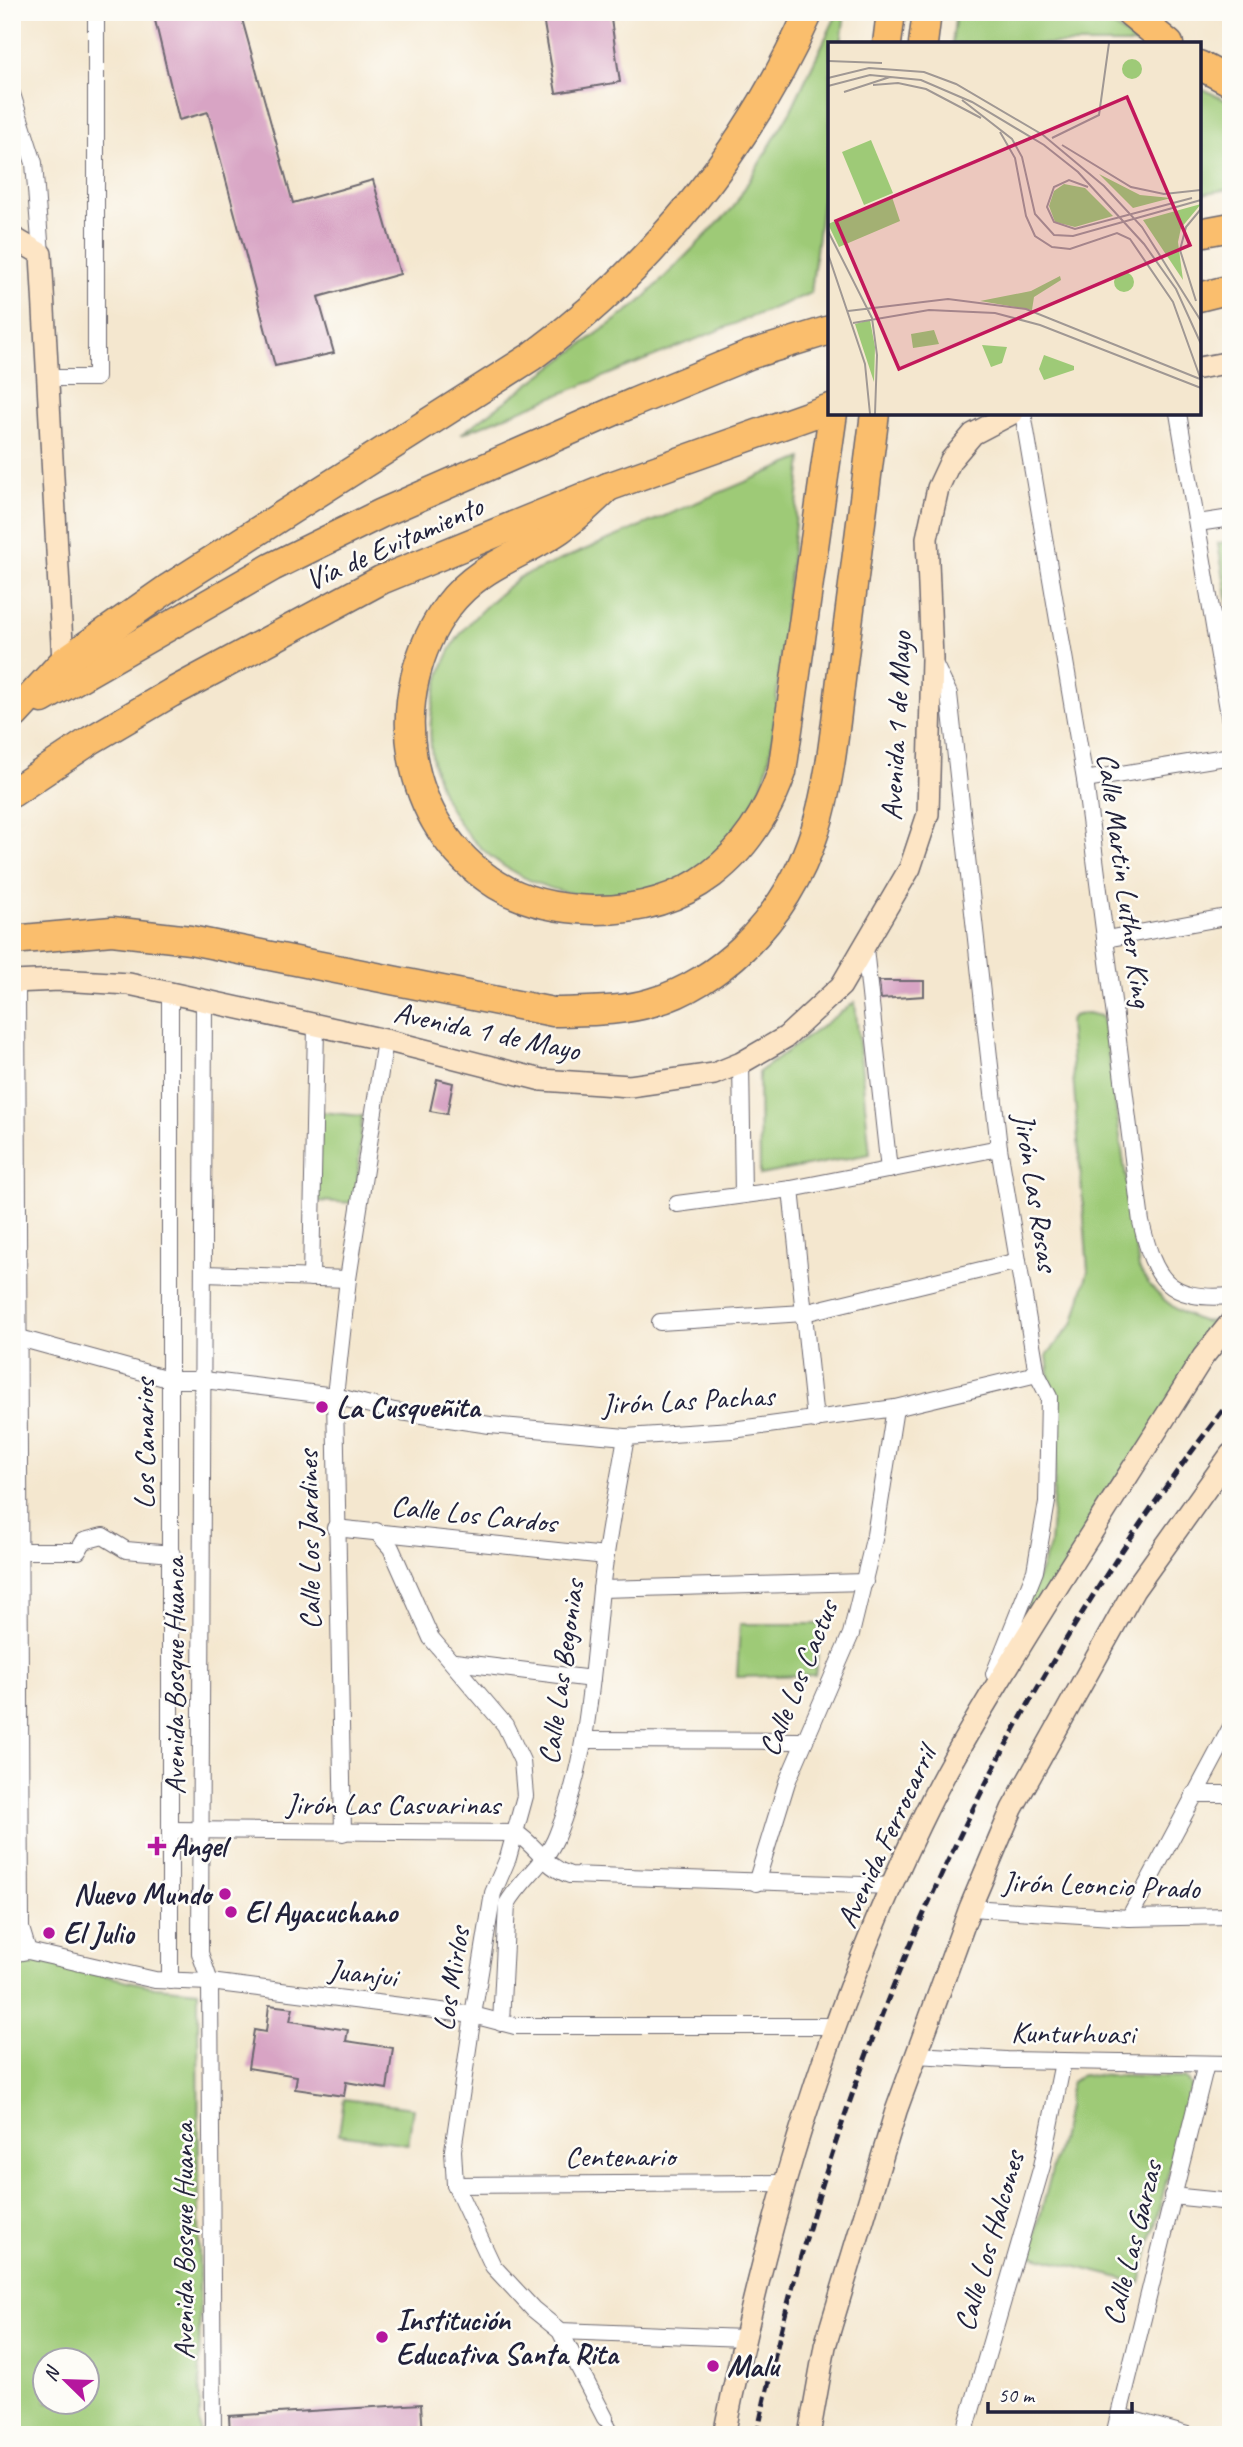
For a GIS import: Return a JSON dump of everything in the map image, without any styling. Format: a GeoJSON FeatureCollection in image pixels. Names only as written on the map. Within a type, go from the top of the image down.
{"type":"FeatureCollection","features":[{"type":"Feature","properties":{"kind":"highway"},"geometry":{"type":"LineString","coordinates":[[14,716],[63,662],[192,573],[531,357],[580,321],[654,247],[719,167],[766,96],[809,12]]}},
{"type":"Feature","properties":{"kind":"highway"},"geometry":{"type":"LineString","coordinates":[[887,42],[891,12]]}},
{"type":"Feature","properties":{"kind":"highway"},"geometry":{"type":"LineString","coordinates":[[923,42],[927,12]]}},
{"type":"Feature","properties":{"kind":"highway"},"geometry":{"type":"LineString","coordinates":[[1130,12],[1167,42]]}},
{"type":"Feature","properties":{"kind":"highway"},"geometry":{"type":"LineString","coordinates":[[1201,66],[1231,82]]}},
{"type":"Feature","properties":{"kind":"highway"},"geometry":{"type":"LineString","coordinates":[[1201,233],[1231,226]]}},
{"type":"Feature","properties":{"kind":"highway"},"geometry":{"type":"LineString","coordinates":[[1201,296],[1231,289]]}},
{"type":"Feature","properties":{"kind":"highway","name":"Vía de Evitamiento"},"geometry":{"type":"LineString","coordinates":[[14,716],[260,573],[382,513],[750,355],[828,331]]}},
{"type":"Feature","properties":{"kind":"highway","name":"Vía de Evitamiento"},"geometry":{"type":"LineString","coordinates":[[12,793],[114,726],[288,628],[381,580],[608,487],[828,409]]}},
{"type":"Feature","properties":{"kind":"highway"},"geometry":{"type":"LineString","coordinates":[[608,487],[560,529],[509,555],[469,583],[448,607],[430,635],[418,664],[410,696],[408,730],[411,758],[421,790],[453,845],[498,885],[536,903],[570,909],[626,910],[670,899],[697,885],[730,860],[755,831],[770,804],[782,772],[832,415]]}},
{"type":"Feature","properties":{"kind":"highway"},"geometry":{"type":"LineString","coordinates":[[12,940],[112,931],[190,940],[553,1012],[612,1010],[654,1002],[690,987],[728,962],[758,934],[791,891],[812,845],[825,795],[875,415]]}},
{"type":"Feature","properties":{"kind":"main road"},"geometry":{"type":"LineString","coordinates":[[12,237],[41,254],[63,662]]}},
{"type":"Feature","properties":{"kind":"main road"},"geometry":{"type":"LineString","coordinates":[[1201,368],[1231,362]]}},
{"type":"Feature","properties":{"kind":"main road","name":"Avenida 1 de Mayo"},"geometry":{"type":"LineString","coordinates":[[15,981],[98,981],[170,992],[385,1040],[542,1080],[630,1086],[714,1074],[741,1063],[786,1037],[809,1019],[841,986],[910,867],[928,814],[932,659],[927,538],[938,488],[951,460],[973,434],[1009,415]]}},
{"type":"Feature","properties":{"kind":"main road","name":"Avenida Ferrocarril"},"geometry":{"type":"LineString","coordinates":[[724,2435],[744,2338],[784,2183],[835,2026],[891,1886],[935,1794],[974,1723],[1203,1357],[1231,1322]]}},
{"type":"Feature","properties":{"kind":"main road"},"geometry":{"type":"LineString","coordinates":[[809,2435],[825,2346],[915,2055],[970,1908],[1012,1809],[1135,1590],[1231,1454]]}},
{"type":"Feature","properties":{"kind":"street"},"geometry":{"type":"LineString","coordinates":[[48,378],[96,377],[96,12]]}},
{"type":"Feature","properties":{"kind":"street"},"geometry":{"type":"LineString","coordinates":[[12,94],[34,163],[41,254]]}},
{"type":"Feature","properties":{"kind":"street","name":"Calle Martin Luther King"},"geometry":{"type":"LineString","coordinates":[[1023,415],[1085,780],[1141,1222],[1150,1260],[1172,1289],[1205,1298],[1231,1296]]}},
{"type":"Feature","properties":{"kind":"street"},"geometry":{"type":"LineString","coordinates":[[1178,415],[1231,727]]}},
{"type":"Feature","properties":{"kind":"street"},"geometry":{"type":"LineString","coordinates":[[1198,523],[1231,518]]}},
{"type":"Feature","properties":{"kind":"street","name":"Jirón Las Rosas"},"geometry":{"type":"LineString","coordinates":[[932,659],[949,694],[999,1148],[1037,1374],[1049,1397],[1047,1502],[1035,1571],[974,1723]]}},
{"type":"Feature","properties":{"kind":"street"},"geometry":{"type":"LineString","coordinates":[[1085,780],[1231,756]]}},
{"type":"Feature","properties":{"kind":"street"},"geometry":{"type":"LineString","coordinates":[[1106,939],[1231,916]]}},
{"type":"Feature","properties":{"kind":"street"},"geometry":{"type":"LineString","coordinates":[[865,948],[888,1170]]}},
{"type":"Feature","properties":{"kind":"street"},"geometry":{"type":"LineString","coordinates":[[15,981],[20,1953]]}},
{"type":"Feature","properties":{"kind":"street","name":"Los Canarios"},"geometry":{"type":"LineString","coordinates":[[170,992],[170,1981]]}},
{"type":"Feature","properties":{"kind":"street","name":"Avenida Bosque Huanca"},"geometry":{"type":"LineString","coordinates":[[204,999],[200,1953],[210,1982],[213,2435]]}},
{"type":"Feature","properties":{"kind":"street"},"geometry":{"type":"LineString","coordinates":[[311,1278],[316,1026]]}},
{"type":"Feature","properties":{"kind":"street","name":"Calle Los Jardines"},"geometry":{"type":"LineString","coordinates":[[343,1833],[335,1528],[335,1396],[348,1279],[385,1040]]}},
{"type":"Feature","properties":{"kind":"street"},"geometry":{"type":"LineString","coordinates":[[741,1063],[743,1195]]}},
{"type":"Feature","properties":{"kind":"street"},"geometry":{"type":"LineString","coordinates":[[677,1204],[791,1189],[999,1148]]}},
{"type":"Feature","properties":{"kind":"street"},"geometry":{"type":"LineString","coordinates":[[791,1189],[815,1420]]}},
{"type":"Feature","properties":{"kind":"street"},"geometry":{"type":"LineString","coordinates":[[660,1322],[804,1313],[1018,1261]]}},
{"type":"Feature","properties":{"kind":"street"},"geometry":{"type":"LineString","coordinates":[[204,1274],[348,1279]]}},
{"type":"Feature","properties":{"kind":"street","name":"Jirón Las Pachas"},"geometry":{"type":"LineString","coordinates":[[15,1336],[172,1380],[204,1380],[335,1396],[394,1410],[463,1421],[626,1437],[732,1430],[895,1408],[1037,1374]]}},
{"type":"Feature","properties":{"kind":"street","name":"Calle Los Cactus"},"geometry":{"type":"LineString","coordinates":[[756,1883],[802,1741],[851,1634],[865,1582],[895,1408]]}},
{"type":"Feature","properties":{"kind":"street","name":"Calle Las Begonias"},"geometry":{"type":"LineString","coordinates":[[500,2023],[508,1904],[516,1889],[543,1859],[557,1837],[585,1740],[601,1589],[626,1437]]}},
{"type":"Feature","properties":{"kind":"street","name":"Calle Los Cardos"},"geometry":{"type":"LineString","coordinates":[[335,1528],[606,1556]]}},
{"type":"Feature","properties":{"kind":"street","name":"Los Mirlos"},"geometry":{"type":"LineString","coordinates":[[376,1531],[390,1548],[431,1638],[455,1662],[505,1725],[522,1761],[525,1797],[516,1833],[494,1894],[472,2015],[453,2150],[455,2185],[493,2266],[533,2309],[560,2331],[614,2435]]}},
{"type":"Feature","properties":{"kind":"street"},"geometry":{"type":"LineString","coordinates":[[19,1551],[78,1551],[84,1541],[103,1536],[126,1550],[172,1554]]}},
{"type":"Feature","properties":{"kind":"street"},"geometry":{"type":"LineString","coordinates":[[601,1589],[865,1582]]}},
{"type":"Feature","properties":{"kind":"street"},"geometry":{"type":"LineString","coordinates":[[172,1590],[202,1591]]}},
{"type":"Feature","properties":{"kind":"street"},"geometry":{"type":"LineString","coordinates":[[455,1662],[592,1679]]}},
{"type":"Feature","properties":{"kind":"street"},"geometry":{"type":"LineString","coordinates":[[1129,1918],[1231,1727]]}},
{"type":"Feature","properties":{"kind":"street"},"geometry":{"type":"LineString","coordinates":[[585,1740],[802,1741]]}},
{"type":"Feature","properties":{"kind":"street"},"geometry":{"type":"LineString","coordinates":[[1194,1794],[1231,1794]]}},
{"type":"Feature","properties":{"kind":"street","name":"Jirón Las Casuarinas"},"geometry":{"type":"LineString","coordinates":[[171,1830],[516,1833],[530,1842],[555,1870],[570,1875],[891,1886]]}},
{"type":"Feature","properties":{"kind":"street","name":"Jirón Leoncio Prado"},"geometry":{"type":"LineString","coordinates":[[970,1908],[1129,1918],[1231,1916]]}},
{"type":"Feature","properties":{"kind":"street","name":"Juanjui"},"geometry":{"type":"LineString","coordinates":[[20,1953],[129,1976],[210,1982],[472,2015],[515,2026],[835,2026]]}},
{"type":"Feature","properties":{"kind":"street","name":"Kunturhuasi"},"geometry":{"type":"LineString","coordinates":[[915,2055],[1063,2062],[1231,2064]]}},
{"type":"Feature","properties":{"kind":"street","name":"Calle Los Halcones"},"geometry":{"type":"LineString","coordinates":[[964,2435],[1042,2166],[1063,2062]]}},
{"type":"Feature","properties":{"kind":"street","name":"Calle Las Garzas"},"geometry":{"type":"LineString","coordinates":[[1114,2435],[1206,2064]]}},
{"type":"Feature","properties":{"kind":"street","name":"Centenario"},"geometry":{"type":"LineString","coordinates":[[455,2185],[784,2183]]}},
{"type":"Feature","properties":{"kind":"street"},"geometry":{"type":"LineString","coordinates":[[1172,2196],[1231,2202]]}},
{"type":"Feature","properties":{"kind":"street"},"geometry":{"type":"LineString","coordinates":[[560,2331],[744,2338]]}},
{"type":"Feature","properties":{"kind":"street"},"geometry":{"type":"LineString","coordinates":[[1119,2416],[1187,2435]]}},
{"type":"Feature","properties":{"kind":"green space"},"geometry":{"type":"Polygon","coordinates":[[[838,12],[845,12],[841,42],[828,42],[828,153],[811,293],[461,434],[640,302],[733,208],[791,110],[838,12]]]}},
{"type":"Feature","properties":{"kind":"green space"},"geometry":{"type":"Polygon","coordinates":[[[956,12],[1096,12],[1134,42],[952,42],[956,12]]]}},
{"type":"Feature","properties":{"kind":"green space"},"geometry":{"type":"Polygon","coordinates":[[[1201,88],[1231,103],[1231,189],[1201,194],[1201,88]]]}},
{"type":"Feature","properties":{"kind":"green space"},"geometry":{"type":"Polygon","coordinates":[[[802,458],[771,750],[758,794],[732,835],[709,861],[683,881],[665,890],[632,894],[590,896],[549,888],[513,872],[481,848],[456,818],[438,782],[431,742],[434,699],[440,675],[459,636],[488,605],[520,577],[802,458]]]}},
{"type":"Feature","properties":{"kind":"green space"},"geometry":{"type":"Polygon","coordinates":[[[1231,541],[1231,620],[1218,543],[1231,541]]]}},
{"type":"Feature","properties":{"kind":"green space"},"geometry":{"type":"Polygon","coordinates":[[[855,1002],[870,1154],[760,1175],[759,1072],[855,1002]]]}},
{"type":"Feature","properties":{"kind":"green space"},"geometry":{"type":"Polygon","coordinates":[[[1087,1013],[1101,1016],[1104,1025],[1139,1269],[1158,1294],[1174,1308],[1205,1322],[1225,1320],[1004,1664],[1050,1546],[1057,1444],[1047,1355],[1074,1322],[1088,1271],[1069,1022],[1073,1016],[1087,1013]]]}},
{"type":"Feature","properties":{"kind":"green space"},"geometry":{"type":"Polygon","coordinates":[[[321,1112],[362,1116],[356,1203],[316,1201],[321,1112]]]}},
{"type":"Feature","properties":{"kind":"green space"},"geometry":{"type":"Polygon","coordinates":[[[740,1624],[822,1624],[815,1675],[737,1677],[740,1624]]]}},
{"type":"Feature","properties":{"kind":"green space"},"geometry":{"type":"Polygon","coordinates":[[[27,1958],[155,1987],[198,1991],[200,2435],[12,2435],[12,1962],[27,1958]]]}},
{"type":"Feature","properties":{"kind":"green space"},"geometry":{"type":"Polygon","coordinates":[[[1082,2075],[1185,2078],[1191,2086],[1140,2283],[1030,2255],[1063,2128],[1070,2088],[1072,2082],[1082,2075]]]}},
{"type":"Feature","properties":{"kind":"green space"},"geometry":{"type":"Polygon","coordinates":[[[344,2099],[413,2108],[408,2144],[339,2134],[344,2099]]]}},
{"type":"Feature","properties":{"kind":"building"},"geometry":{"type":"Polygon","coordinates":[[[153,12],[240,12],[293,203],[373,180],[400,274],[318,297],[334,353],[275,366],[208,112],[179,120],[153,12]]]}},
{"type":"Feature","properties":{"kind":"building"},"geometry":{"type":"Polygon","coordinates":[[[542,12],[610,12],[620,82],[556,93],[542,12]]]}},
{"type":"Feature","properties":{"kind":"building"},"geometry":{"type":"Polygon","coordinates":[[[879,981],[924,981],[924,996],[881,999],[879,981]]]}},
{"type":"Feature","properties":{"kind":"building"},"geometry":{"type":"Polygon","coordinates":[[[437,1079],[453,1083],[447,1114],[430,1111],[437,1079]]]}},
{"type":"Feature","properties":{"kind":"building"},"geometry":{"type":"Polygon","coordinates":[[[269,2005],[293,2008],[290,2021],[348,2030],[346,2041],[393,2048],[387,2089],[346,2082],[344,2096],[295,2089],[297,2076],[248,2068],[254,2030],[266,2032],[269,2005]]]}},
{"type":"Feature","properties":{"kind":"building"},"geometry":{"type":"Polygon","coordinates":[[[421,2404],[423,2435],[230,2435],[229,2416],[421,2404]]]}},
{"type":"Feature","properties":{"kind":"railway"},"geometry":{"type":"LineString","coordinates":[[757,2435],[790,2295],[831,2157],[879,2022],[934,1890],[997,1761],[1068,1637],[1146,1516],[1231,1400]]}},
{"type":"Feature","properties":{"kind":"place","name":"La Cusqueñita"},"geometry":{"type":"Point","coordinates":[322,1407]}},
{"type":"Feature","properties":{"kind":"place","name":"Angel"},"geometry":{"type":"Point","coordinates":[157,1846]}},
{"type":"Feature","properties":{"kind":"place","name":"Nuevo Mundo"},"geometry":{"type":"Point","coordinates":[225,1894]}},
{"type":"Feature","properties":{"kind":"place","name":"El Ayacuchano"},"geometry":{"type":"Point","coordinates":[231,1912]}},
{"type":"Feature","properties":{"kind":"place","name":"El Julio"},"geometry":{"type":"Point","coordinates":[49,1933]}},
{"type":"Feature","properties":{"kind":"place","name":"Institución Educativa Santa Rita"},"geometry":{"type":"Point","coordinates":[382,2337]}},
{"type":"Feature","properties":{"kind":"place","name":"Malu"},"geometry":{"type":"Point","coordinates":[713,2366]}}]}
